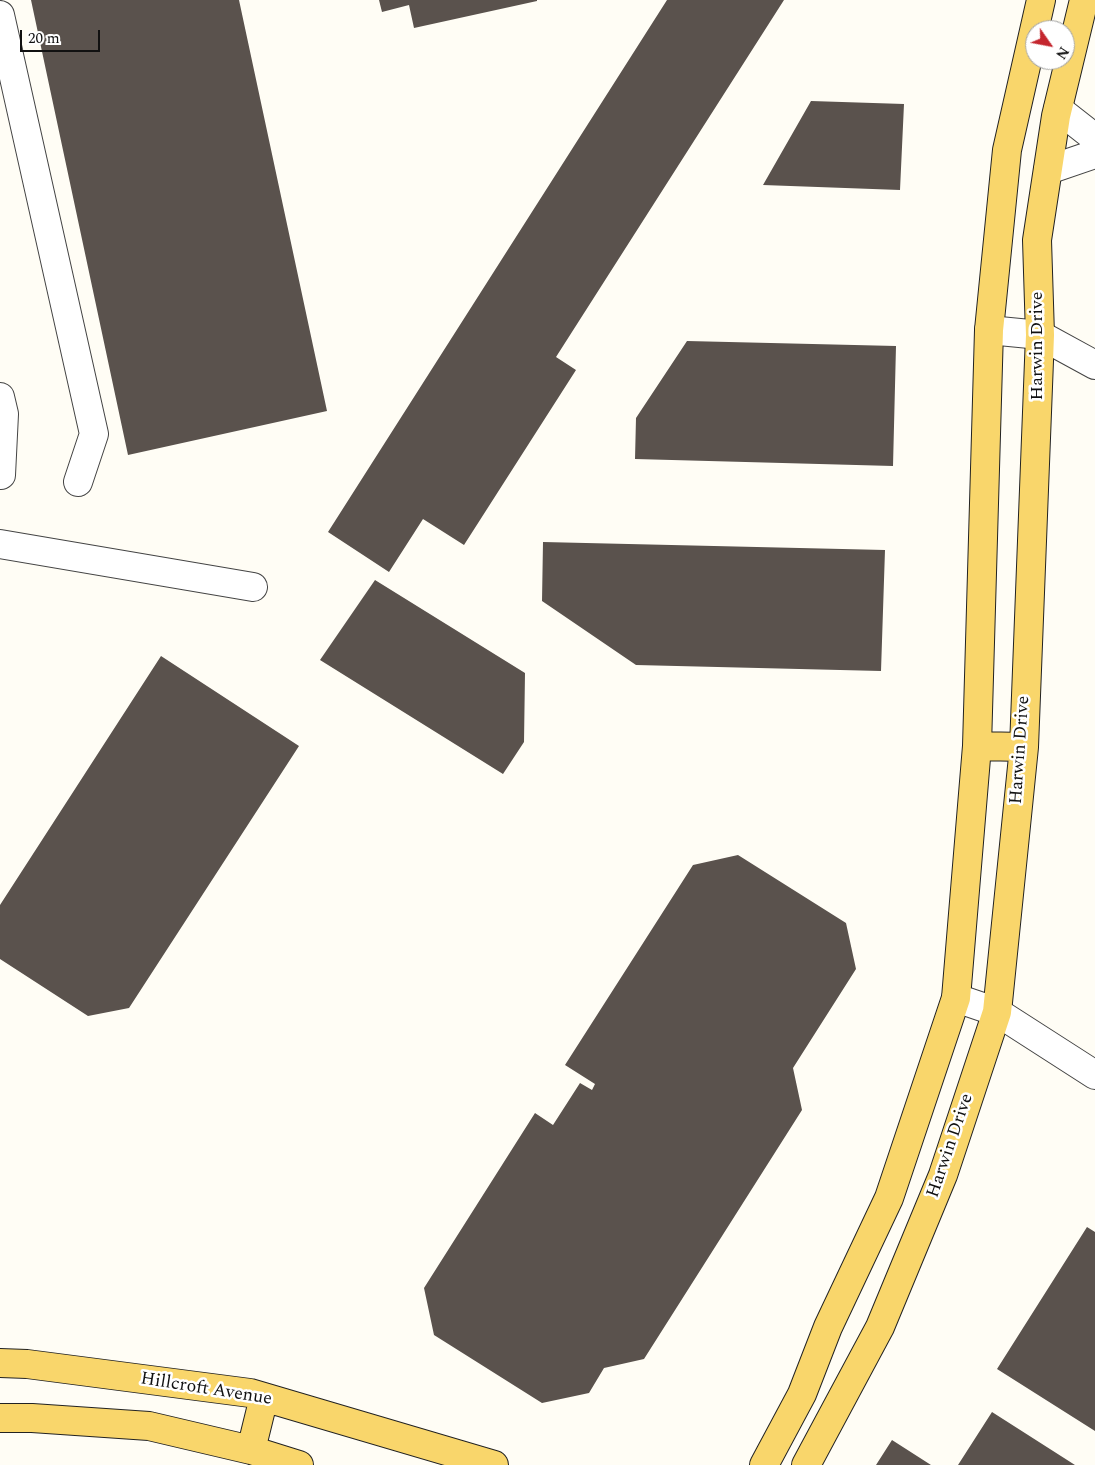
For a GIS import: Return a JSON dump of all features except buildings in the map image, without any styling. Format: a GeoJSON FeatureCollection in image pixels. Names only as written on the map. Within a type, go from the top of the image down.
{"type":"FeatureCollection","features":[{"type":"Feature","properties":{"kind":"main road"},"geometry":{"type":"LineString","coordinates":[[764,1465],[802,1394],[828,1327],[889,1198],[956,998],[976,746],[989,330],[1007,150],[1041,0]]}},
{"type":"Feature","properties":{"kind":"main road","name":"Harwin Drive"},"geometry":{"type":"LineString","coordinates":[[806,1465],[880,1327],[936,1194],[997,1012],[1024,747],[1040,335],[1037,240],[1058,109],[1084,0]]}},
{"type":"Feature","properties":{"kind":"main road"},"geometry":{"type":"LineString","coordinates":[[976,746],[1024,747]]}},
{"type":"Feature","properties":{"kind":"main road","name":"Hillcroft Avenue"},"geometry":{"type":"LineString","coordinates":[[0,1363],[36,1365],[250,1393],[494,1465]]}},
{"type":"Feature","properties":{"kind":"main road"},"geometry":{"type":"LineString","coordinates":[[251,1450],[264,1397]]}},
{"type":"Feature","properties":{"kind":"main road"},"geometry":{"type":"LineString","coordinates":[[0,1418],[32,1418],[150,1426],[251,1450],[299,1465]]}},
{"type":"Feature","properties":{"kind":"street"},"geometry":{"type":"LineString","coordinates":[[0,15],[94,434],[78,482]]}},
{"type":"Feature","properties":{"kind":"street"},"geometry":{"type":"LineString","coordinates":[[1058,109],[1095,138]]}},
{"type":"Feature","properties":{"kind":"street"},"geometry":{"type":"LineString","coordinates":[[1048,170],[1095,154]]}},
{"type":"Feature","properties":{"kind":"street"},"geometry":{"type":"LineString","coordinates":[[989,330],[1040,335],[1095,365]]}},
{"type":"Feature","properties":{"kind":"street"},"geometry":{"type":"LineString","coordinates":[[0,397],[4,414],[1,475]]}},
{"type":"Feature","properties":{"kind":"street"},"geometry":{"type":"LineString","coordinates":[[0,544],[253,587]]}},
{"type":"Feature","properties":{"kind":"street"},"geometry":{"type":"LineString","coordinates":[[956,998],[997,1012],[1095,1075]]}}]}
